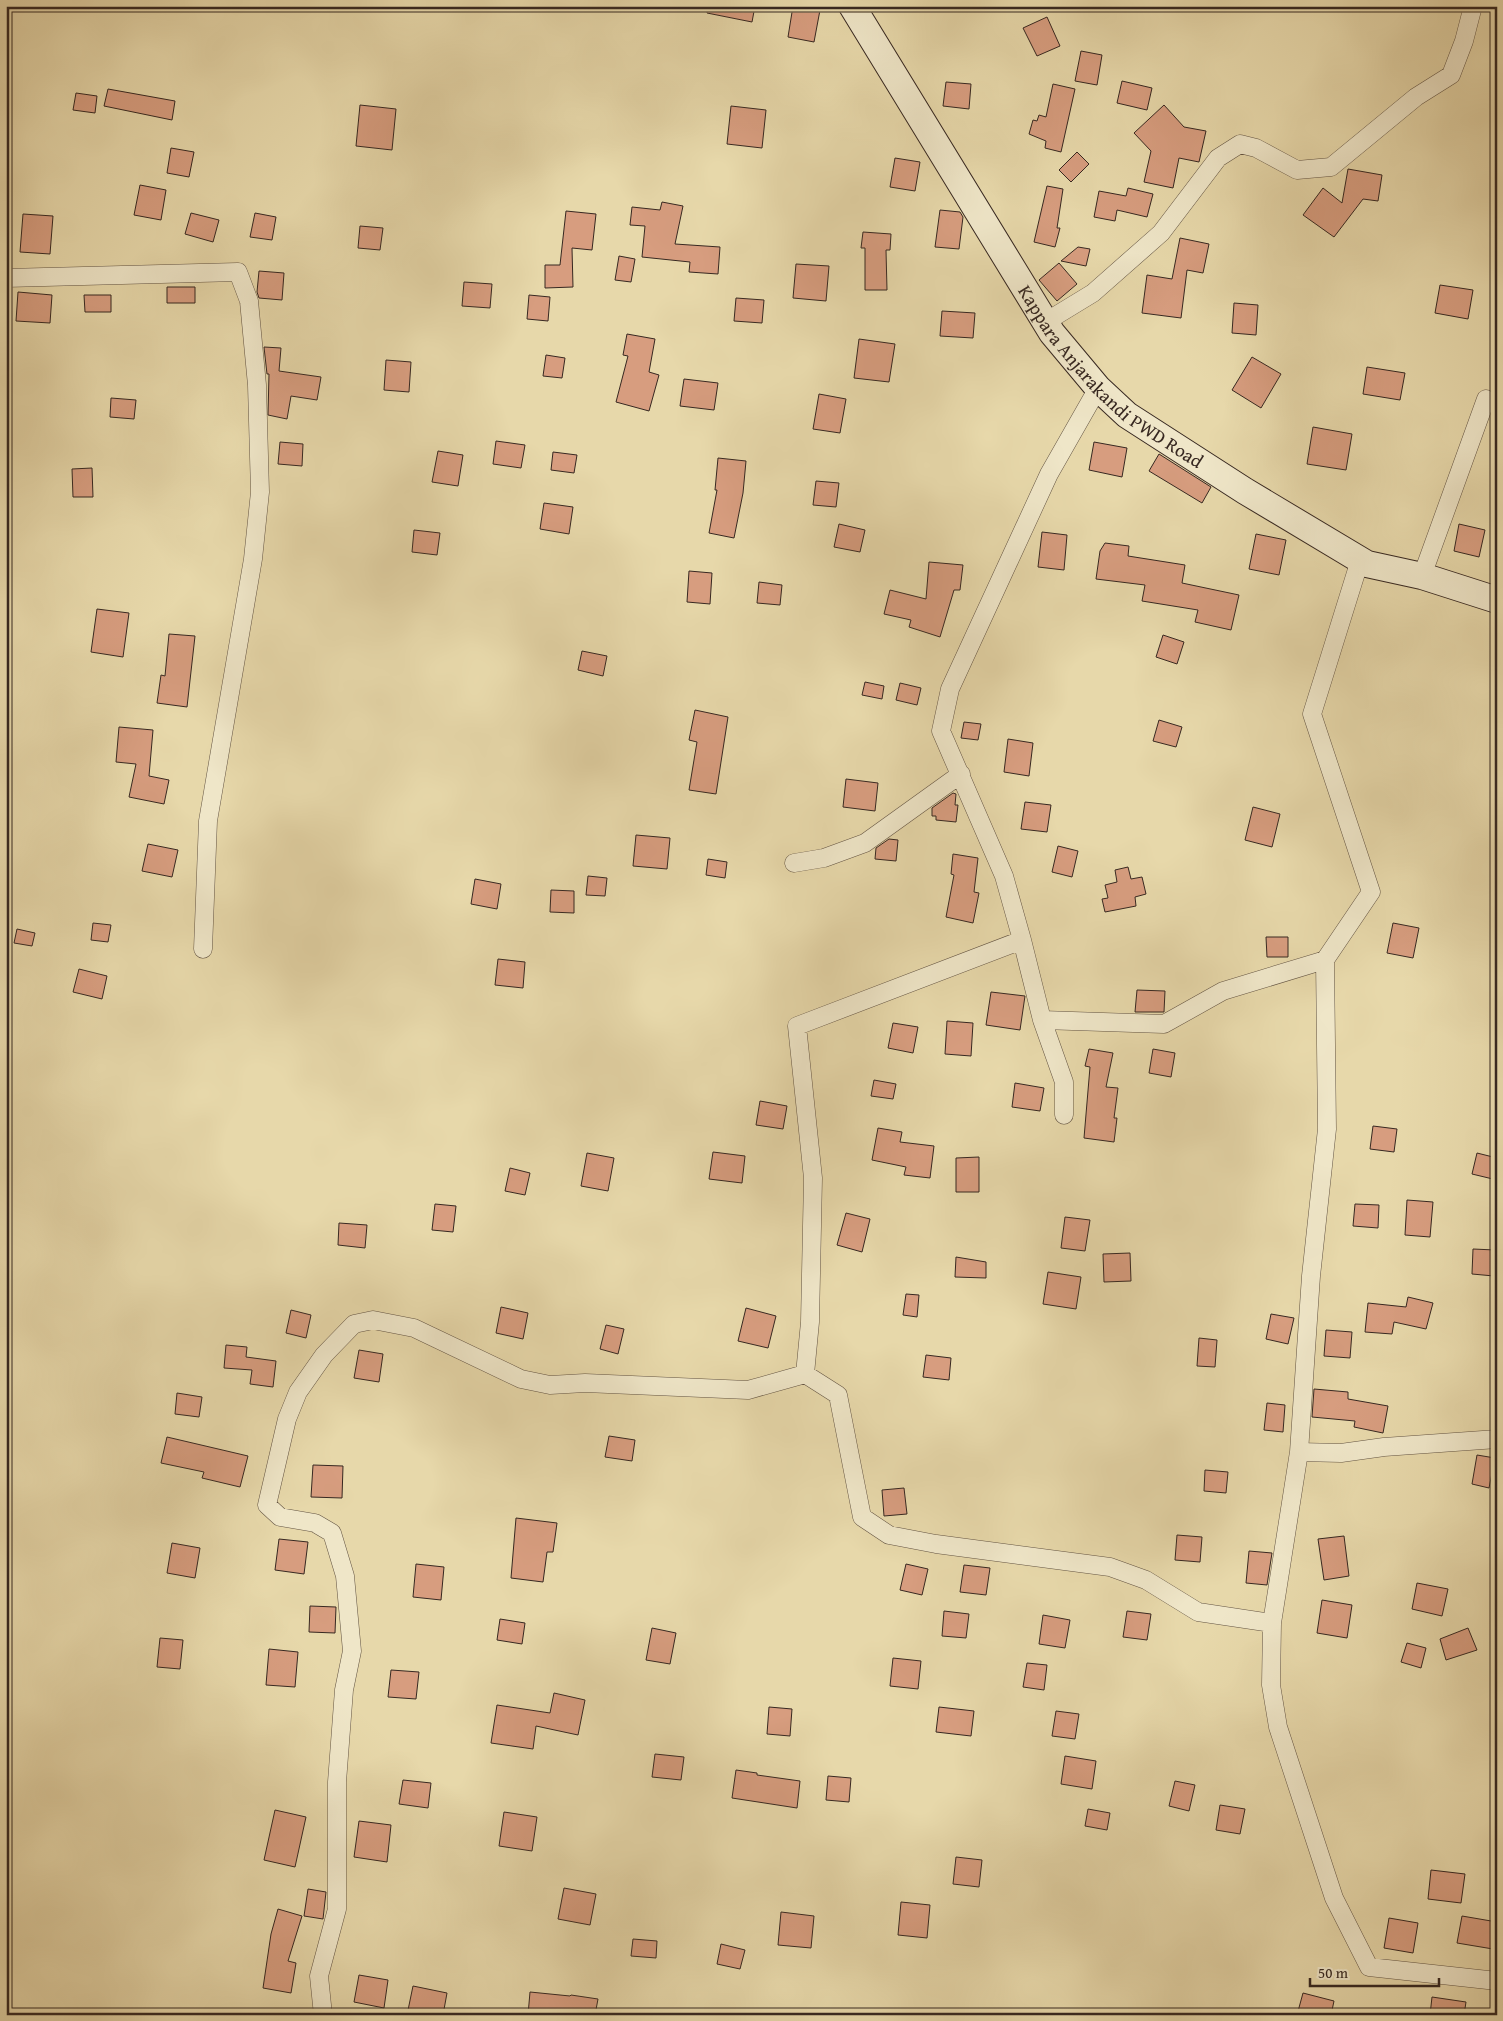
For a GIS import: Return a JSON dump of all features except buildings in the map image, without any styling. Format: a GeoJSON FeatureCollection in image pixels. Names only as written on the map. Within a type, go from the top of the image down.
{"type":"FeatureCollection","features":[{"type":"Feature","properties":{"kind":"main road","name":"Kappara Anjarakandi PWD Road"},"geometry":{"type":"LineString","coordinates":[[852,6],[1047,324],[1098,388],[1127,415],[1245,491],[1367,564],[1422,576],[1497,600]]}},
{"type":"Feature","properties":{"kind":"street"},"geometry":{"type":"LineString","coordinates":[[1047,324],[1052,318],[1093,293],[1161,233],[1218,158],[1240,144],[1256,148],[1297,170],[1331,167],[1416,97],[1451,75],[1464,41],[1473,6]]}},
{"type":"Feature","properties":{"kind":"street"},"geometry":{"type":"LineString","coordinates":[[6,278],[238,272],[249,301],[258,385],[260,492],[253,559],[208,821],[203,949]]}},
{"type":"Feature","properties":{"kind":"street"},"geometry":{"type":"LineString","coordinates":[[1064,1115],[1064,1082],[1042,1020],[1004,876],[941,731],[950,689],[1049,474],[1098,388]]}},
{"type":"Feature","properties":{"kind":"street"},"geometry":{"type":"LineString","coordinates":[[1422,576],[1486,399]]}},
{"type":"Feature","properties":{"kind":"street"},"geometry":{"type":"LineString","coordinates":[[1360,560],[1312,714],[1370,892],[1325,960],[1327,1129],[1311,1276],[1299,1452],[1272,1623],[1271,1685],[1278,1727],[1334,1898],[1369,1967],[1497,1981]]}},
{"type":"Feature","properties":{"kind":"street"},"geometry":{"type":"LineString","coordinates":[[794,862],[824,858],[865,843],[961,774]]}},
{"type":"Feature","properties":{"kind":"street"},"geometry":{"type":"LineString","coordinates":[[805,1374],[810,1322],[813,1178],[797,1026],[1022,940]]}},
{"type":"Feature","properties":{"kind":"street"},"geometry":{"type":"LineString","coordinates":[[1042,1020],[1164,1024],[1224,991],[1325,960]]}},
{"type":"Feature","properties":{"kind":"street"},"geometry":{"type":"LineString","coordinates":[[323,2015],[319,1976],[337,1909],[337,1782],[344,1690],[352,1651],[345,1576],[332,1533],[315,1523],[280,1516],[267,1505],[287,1419],[298,1392],[324,1355],[354,1324],[373,1320],[414,1328],[521,1380],[550,1385],[584,1383],[748,1390],[805,1374],[838,1395],[862,1517],[889,1535],[936,1544],[1110,1567],[1146,1580],[1198,1612],[1272,1623]]}},
{"type":"Feature","properties":{"kind":"street"},"geometry":{"type":"LineString","coordinates":[[1299,1452],[1341,1452],[1384,1446],[1497,1438]]}}]}
